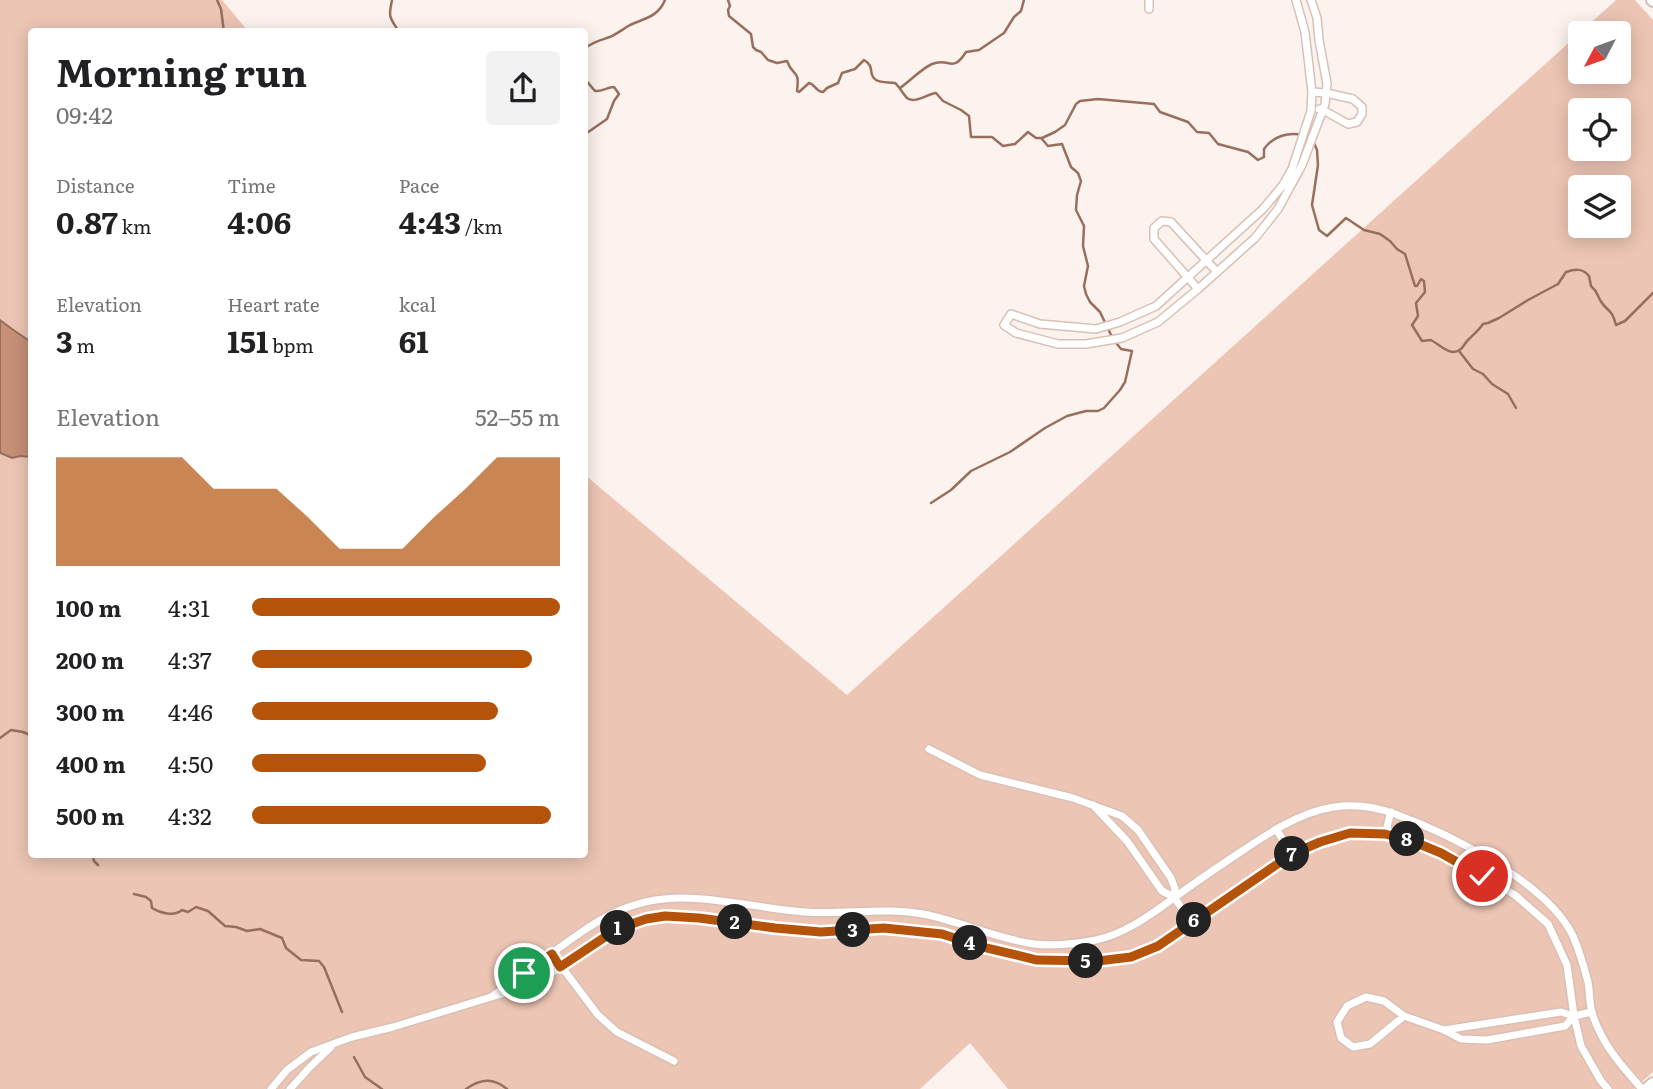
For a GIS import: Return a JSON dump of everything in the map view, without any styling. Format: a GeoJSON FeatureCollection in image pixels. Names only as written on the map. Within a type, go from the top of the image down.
{"type":"FeatureCollection","features":[{"type":"Feature","properties":{"kind":"main road"},"geometry":{"type":"LineString","coordinates":[[1644,1089],[1653,1083]]}},
{"type":"Feature","properties":{"kind":"street"},"geometry":{"type":"LineString","coordinates":[[1311,0],[1317,18],[1326,93],[1315,130],[1278,209],[1260,232],[1158,322],[1122,338],[1086,344],[1058,344],[1016,333],[1004,325],[1011,314],[1040,324],[1096,328],[1120,322],[1156,306],[1263,209],[1295,170],[1311,108],[1305,32],[1297,2],[1311,0]]}},
{"type":"Feature","properties":{"kind":"street"},"geometry":{"type":"LineString","coordinates":[[1311,92],[1353,99],[1362,107],[1362,114],[1357,122],[1348,124],[1323,110],[1311,108]]}},
{"type":"Feature","properties":{"kind":"street"},"geometry":{"type":"LineString","coordinates":[[1198,289],[1154,239],[1154,228],[1162,221],[1171,222],[1217,272]]}},
{"type":"Feature","properties":{"kind":"street"},"geometry":{"type":"LineString","coordinates":[[1140,313],[1149,326]]}},
{"type":"Feature","properties":{"kind":"street"},"geometry":{"type":"LineString","coordinates":[[1058,344],[1059,326]]}},
{"type":"Feature","properties":{"kind":"street"},"geometry":{"type":"LineString","coordinates":[[929,749],[980,775],[1093,805],[1122,816],[1133,825],[1174,883],[1174,897]]}},
{"type":"Feature","properties":{"kind":"street"},"geometry":{"type":"LineString","coordinates":[[1093,805],[1127,841],[1162,891],[1174,897],[1191,922]]}},
{"type":"Feature","properties":{"kind":"street"},"geometry":{"type":"LineString","coordinates":[[491,997],[607,915],[653,900],[687,898],[806,912],[886,910],[925,914],[1037,944],[1097,940],[1146,918],[1276,829],[1332,807],[1363,806],[1391,812],[1426,826],[1477,852],[1527,884],[1552,906],[1572,934],[1588,982],[1592,1012],[1610,1052],[1644,1089]]}},
{"type":"Feature","properties":{"kind":"street"},"geometry":{"type":"LineString","coordinates":[[1385,834],[1391,812]]}},
{"type":"Feature","properties":{"kind":"street"},"geometry":{"type":"LineString","coordinates":[[1276,829],[1292,854]]}},
{"type":"Feature","properties":{"kind":"street"},"geometry":{"type":"LineString","coordinates":[[271,1089],[287,1070],[303,1057],[321,1048],[527,988],[617,929],[634,922],[683,916],[821,932],[884,928],[942,934],[1037,960],[1098,961],[1140,954],[1158,946],[1292,854],[1350,833],[1385,834],[1441,853],[1514,895],[1548,924],[1567,965],[1581,1046],[1608,1089]]}},
{"type":"Feature","properties":{"kind":"street"},"geometry":{"type":"LineString","coordinates":[[1482,876],[1492,861]]}},
{"type":"Feature","properties":{"kind":"street"},"geometry":{"type":"LineString","coordinates":[[653,900],[657,918]]}},
{"type":"Feature","properties":{"kind":"street"},"geometry":{"type":"LineString","coordinates":[[762,926],[765,907]]}},
{"type":"Feature","properties":{"kind":"street"},"geometry":{"type":"LineString","coordinates":[[935,933],[937,917]]}},
{"type":"Feature","properties":{"kind":"street"},"geometry":{"type":"LineString","coordinates":[[1556,942],[1572,934]]}},
{"type":"Feature","properties":{"kind":"street"},"geometry":{"type":"LineString","coordinates":[[1079,943],[1080,961]]}},
{"type":"Feature","properties":{"kind":"street"},"geometry":{"type":"LineString","coordinates":[[552,954],[598,1015],[617,1032],[674,1061]]}},
{"type":"Feature","properties":{"kind":"street"},"geometry":{"type":"LineString","coordinates":[[1404,1016],[1370,1044],[1353,1046],[1341,1038],[1337,1022],[1347,1006],[1366,997],[1384,1001],[1404,1016],[1461,1039],[1487,1040],[1565,1026],[1574,1016]]}},
{"type":"Feature","properties":{"kind":"street"},"geometry":{"type":"LineString","coordinates":[[1444,1030],[1562,1012],[1574,1016],[1592,1012]]}},
{"type":"Feature","properties":{"kind":"street"},"geometry":{"type":"LineString","coordinates":[[290,1089],[334,1045]]}},
{"type":"Feature","properties":{"kind":"shaded area"},"geometry":{"type":"Polygon","coordinates":[[[0,0],[222,0],[245,28],[28,28],[28,858],[588,858],[588,478],[847,695],[1568,43],[1568,84],[1631,84],[1631,21],[1593,21],[1616,0],[1635,0],[1653,20],[1653,1072],[1634,1089],[1008,1089],[970,1043],[920,1089],[0,1089],[0,0]]]}},
{"type":"Feature","properties":{"kind":"shaded area"},"geometry":{"type":"Polygon","coordinates":[[[0,320],[28,340],[28,457],[12,458],[0,453],[0,320]]]}},
{"type":"Feature","properties":{"kind":"waterway"},"geometry":{"type":"LineString","coordinates":[[217,0],[223,28]]}},
{"type":"Feature","properties":{"kind":"waterway"},"geometry":{"type":"LineString","coordinates":[[392,0],[391,18],[397,28]]}},
{"type":"Feature","properties":{"kind":"waterway"},"geometry":{"type":"LineString","coordinates":[[588,46],[650,16],[659,10],[665,0]]}},
{"type":"Feature","properties":{"kind":"waterway"},"geometry":{"type":"LineString","coordinates":[[728,0],[729,16],[751,34],[753,47],[768,60],[777,63],[787,61],[797,76],[799,92],[809,83],[823,92],[838,83],[842,73],[855,69],[864,60],[870,65],[873,78],[880,82],[895,83],[910,100],[936,93],[943,101],[961,110],[969,116],[971,137],[992,137],[1003,146],[1015,144],[1028,132],[1041,138],[1048,146],[1062,144],[1071,167],[1078,173],[1081,181],[1076,210],[1084,226],[1083,246],[1088,266],[1084,286],[1090,302],[1100,312],[1113,339],[1121,349],[1132,351],[1125,382],[1104,408],[1067,416],[1045,428],[1010,452],[971,471],[951,490],[931,503]]}},
{"type":"Feature","properties":{"kind":"waterway"},"geometry":{"type":"LineString","coordinates":[[900,88],[928,66],[938,62],[954,64],[966,52],[979,50],[1004,33],[1021,11],[1024,0]]}},
{"type":"Feature","properties":{"kind":"waterway"},"geometry":{"type":"LineString","coordinates":[[588,83],[595,91],[614,87],[619,94],[607,119],[588,132]]}},
{"type":"Feature","properties":{"kind":"waterway"},"geometry":{"type":"LineString","coordinates":[[1042,138],[1065,125],[1080,101],[1098,99],[1154,104],[1160,112],[1188,122],[1197,132],[1209,133],[1218,144],[1248,152],[1258,160],[1264,157],[1264,149],[1276,138],[1292,134],[1303,135]]}},
{"type":"Feature","properties":{"kind":"waterway"},"geometry":{"type":"LineString","coordinates":[[1314,143],[1318,165],[1312,205],[1319,230],[1327,236],[1346,218],[1364,230],[1380,234],[1405,254],[1415,286],[1421,279],[1424,281],[1425,292],[1416,303],[1418,316],[1412,325],[1422,341],[1431,340],[1449,351],[1457,351],[1483,324],[1499,318],[1558,284],[1566,272],[1573,270],[1587,273],[1591,286],[1611,313],[1616,325],[1625,321],[1653,293]]}},
{"type":"Feature","properties":{"kind":"waterway"},"geometry":{"type":"LineString","coordinates":[[1459,351],[1473,369],[1508,394],[1516,408]]}},
{"type":"Feature","properties":{"kind":"waterway"},"geometry":{"type":"LineString","coordinates":[[0,738],[11,730],[28,734]]}},
{"type":"Feature","properties":{"kind":"waterway"},"geometry":{"type":"LineString","coordinates":[[93,858],[98,865]]}},
{"type":"Feature","properties":{"kind":"waterway"},"geometry":{"type":"LineString","coordinates":[[134,894],[146,897],[151,901],[152,908],[163,913],[171,914],[182,910],[188,912],[196,907],[208,911],[225,926],[247,931],[260,929],[282,938],[286,948],[301,960],[319,961],[324,967],[342,1012]]}},
{"type":"Feature","properties":{"kind":"waterway"},"geometry":{"type":"LineString","coordinates":[[354,1057],[365,1077],[382,1089]]}},
{"type":"Feature","properties":{"kind":"waterway"},"geometry":{"type":"LineString","coordinates":[[466,1089],[486,1081],[492,1081],[507,1089]]}},
{"type":"Feature","properties":{"kind":"route"},"geometry":{"type":"LineString","coordinates":[[524,973],[552,954],[560,967],[617,929],[634,922],[665,916],[821,932],[884,928],[942,934],[1037,960],[1098,961],[1131,957],[1158,946],[1292,854],[1350,833],[1385,834],[1412,841],[1441,853],[1482,876]]}}]}
